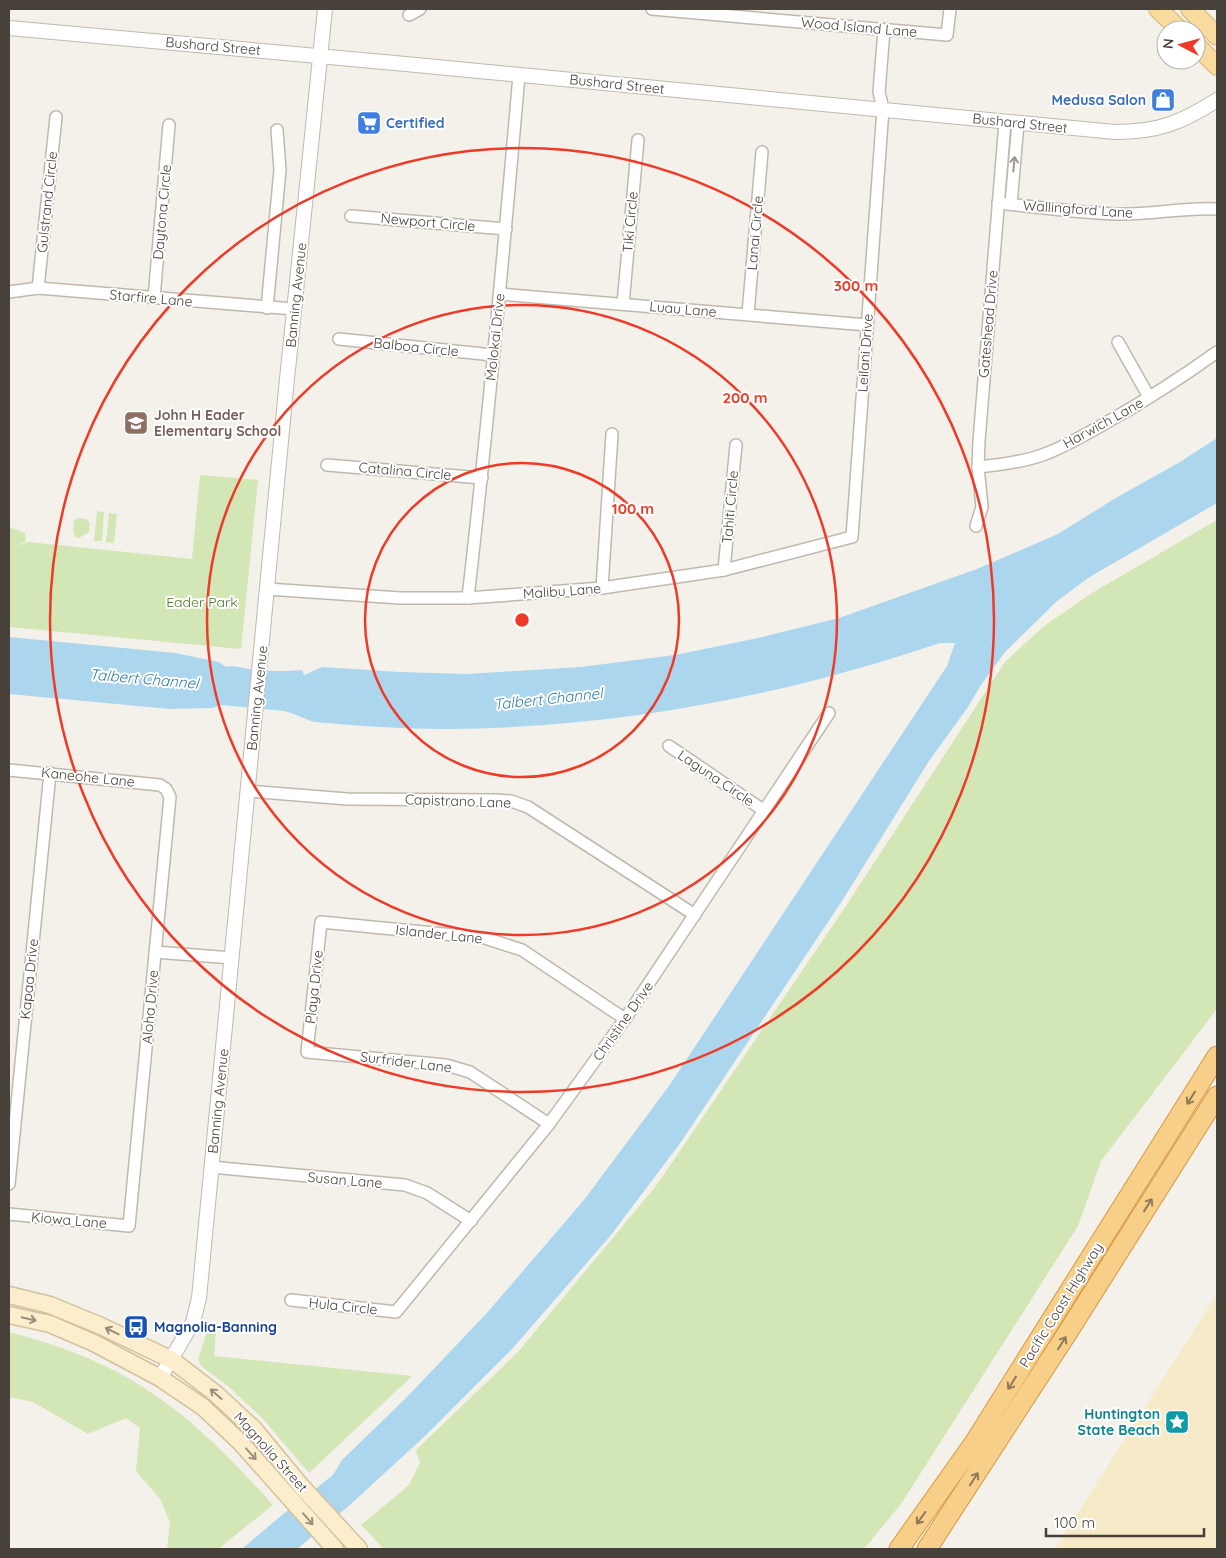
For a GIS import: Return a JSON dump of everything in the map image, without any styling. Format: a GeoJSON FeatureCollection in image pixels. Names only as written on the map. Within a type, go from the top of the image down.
{"type":"FeatureCollection","features":[{"type":"Feature","properties":{"kind":"highway","name":"Pacific Coast Highway"},"geometry":{"type":"LineString","coordinates":[[899,1549],[974,1443],[1217,1056]]}},
{"type":"Feature","properties":{"kind":"highway","name":"Pacific Coast Highway"},"geometry":{"type":"LineString","coordinates":[[928,1549],[1217,1096]]}},
{"type":"Feature","properties":{"kind":"main road"},"geometry":{"type":"LineString","coordinates":[[1158,9],[1170,20]]}},
{"type":"Feature","properties":{"kind":"main road"},"geometry":{"type":"LineString","coordinates":[[1190,9],[1217,36]]}},
{"type":"Feature","properties":{"kind":"main road"},"geometry":{"type":"LineString","coordinates":[[1206,56],[1217,66]]}},
{"type":"Feature","properties":{"kind":"main road","name":"Magnolia Street"},"geometry":{"type":"LineString","coordinates":[[9,1295],[50,1306],[101,1326],[172,1360],[215,1393],[254,1429],[290,1486],[334,1548]]}},
{"type":"Feature","properties":{"kind":"main road","name":"Magnolia Street"},"geometry":{"type":"LineString","coordinates":[[9,1315],[50,1324],[94,1343],[160,1378],[203,1407],[240,1442],[347,1535],[359,1549]]}},
{"type":"Feature","properties":{"kind":"street","name":"Banning Avenue"},"geometry":{"type":"LineString","coordinates":[[160,1378],[193,1322],[199,1298],[324,9]]}},
{"type":"Feature","properties":{"kind":"street"},"geometry":{"type":"LineString","coordinates":[[409,12],[420,9]]}},
{"type":"Feature","properties":{"kind":"street","name":"Wood Island Lane"},"geometry":{"type":"LineString","coordinates":[[652,9],[947,35],[950,9]]}},
{"type":"Feature","properties":{"kind":"street","name":"Bushard Street"},"geometry":{"type":"LineString","coordinates":[[9,28],[1115,132],[1139,132],[1161,128],[1185,120],[1217,100]]}},
{"type":"Feature","properties":{"kind":"street","name":"Leilani Drive"},"geometry":{"type":"LineString","coordinates":[[852,537],[883,109],[879,92],[884,30]]}},
{"type":"Feature","properties":{"kind":"street","name":"Molokai Drive"},"geometry":{"type":"LineString","coordinates":[[468,598],[500,294],[519,75]]}},
{"type":"Feature","properties":{"kind":"street","name":"Gulstrand Circle"},"geometry":{"type":"LineString","coordinates":[[38,288],[56,117]]}},
{"type":"Feature","properties":{"kind":"street"},"geometry":{"type":"LineString","coordinates":[[1011,204],[1012,122]]}},
{"type":"Feature","properties":{"kind":"street","name":"Gateshead Drive"},"geometry":{"type":"LineString","coordinates":[[976,526],[982,507],[978,467],[998,203],[1012,122]]}},
{"type":"Feature","properties":{"kind":"street","name":"Daytona Circle"},"geometry":{"type":"LineString","coordinates":[[154,298],[169,126]]}},
{"type":"Feature","properties":{"kind":"street","name":"Banning Avenue"},"geometry":{"type":"LineString","coordinates":[[267,308],[280,170],[277,130]]}},
{"type":"Feature","properties":{"kind":"street","name":"Tiki Circle"},"geometry":{"type":"LineString","coordinates":[[623,304],[638,140]]}},
{"type":"Feature","properties":{"kind":"street","name":"Lanai Circle"},"geometry":{"type":"LineString","coordinates":[[748,314],[762,152]]}},
{"type":"Feature","properties":{"kind":"street","name":"Wallingford Lane"},"geometry":{"type":"LineString","coordinates":[[998,203],[1117,214],[1150,213],[1196,207],[1217,208]]}},
{"type":"Feature","properties":{"kind":"street","name":"Newport Circle"},"geometry":{"type":"LineString","coordinates":[[351,216],[506,229]]}},
{"type":"Feature","properties":{"kind":"street","name":"Starfire Lane"},"geometry":{"type":"LineString","coordinates":[[9,292],[38,288],[294,309]]}},
{"type":"Feature","properties":{"kind":"street","name":"Luau Lane"},"geometry":{"type":"LineString","coordinates":[[500,294],[867,325]]}},
{"type":"Feature","properties":{"kind":"street","name":"Balboa Circle"},"geometry":{"type":"LineString","coordinates":[[339,339],[493,355]]}},
{"type":"Feature","properties":{"kind":"street"},"geometry":{"type":"LineString","coordinates":[[1118,342],[1149,397]]}},
{"type":"Feature","properties":{"kind":"street","name":"Harwich Lane"},"geometry":{"type":"LineString","coordinates":[[978,467],[1011,463],[1045,454],[1092,431],[1184,376],[1217,352]]}},
{"type":"Feature","properties":{"kind":"street"},"geometry":{"type":"LineString","coordinates":[[602,588],[612,434]]}},
{"type":"Feature","properties":{"kind":"street","name":"Tahiti Circle"},"geometry":{"type":"LineString","coordinates":[[724,570],[736,445]]}},
{"type":"Feature","properties":{"kind":"street","name":"Catalina Circle"},"geometry":{"type":"LineString","coordinates":[[327,465],[482,478]]}},
{"type":"Feature","properties":{"kind":"street","name":"Malibu Lane"},"geometry":{"type":"LineString","coordinates":[[267,589],[400,598],[468,598],[602,588],[724,570],[852,537]]}},
{"type":"Feature","properties":{"kind":"street","name":"Christine Drive"},"geometry":{"type":"LineString","coordinates":[[396,1312],[549,1124],[625,1019],[829,713]]}},
{"type":"Feature","properties":{"kind":"street","name":"Laguna Circle"},"geometry":{"type":"LineString","coordinates":[[669,746],[764,810]]}},
{"type":"Feature","properties":{"kind":"street","name":"Kaneohe Lane"},"geometry":{"type":"LineString","coordinates":[[9,770],[160,785],[166,789]]}},
{"type":"Feature","properties":{"kind":"street","name":"Kapaa Drive"},"geometry":{"type":"LineString","coordinates":[[9,1184],[50,773]]}},
{"type":"Feature","properties":{"kind":"street","name":"Aloha Drive"},"geometry":{"type":"LineString","coordinates":[[129,1226],[170,797],[166,789]]}},
{"type":"Feature","properties":{"kind":"street","name":"Capistrano Lane"},"geometry":{"type":"LineString","coordinates":[[248,791],[347,799],[495,800],[519,803],[695,915]]}},
{"type":"Feature","properties":{"kind":"street","name":"Islander Lane"},"geometry":{"type":"LineString","coordinates":[[321,922],[485,938],[522,950],[625,1019]]}},
{"type":"Feature","properties":{"kind":"street","name":"Playa Drive"},"geometry":{"type":"LineString","coordinates":[[307,1052],[321,922]]}},
{"type":"Feature","properties":{"kind":"street"},"geometry":{"type":"LineString","coordinates":[[155,952],[232,958]]}},
{"type":"Feature","properties":{"kind":"street","name":"Surfrider Lane"},"geometry":{"type":"LineString","coordinates":[[307,1052],[446,1064],[470,1072],[549,1124]]}},
{"type":"Feature","properties":{"kind":"street","name":"Susan Lane"},"geometry":{"type":"LineString","coordinates":[[211,1167],[405,1185],[427,1193],[471,1220]]}},
{"type":"Feature","properties":{"kind":"street","name":"Kiowa Lane"},"geometry":{"type":"LineString","coordinates":[[9,1214],[129,1226]]}},
{"type":"Feature","properties":{"kind":"street","name":"Hula Circle"},"geometry":{"type":"LineString","coordinates":[[291,1300],[396,1312]]}},
{"type":"Feature","properties":{"kind":"green space","name":"Eader Park"},"geometry":{"type":"Polygon","coordinates":[[[200,475],[258,480],[241,649],[9,627],[9,527],[25,533],[26,542],[19,545],[29,542],[192,559],[200,475]]]}},
{"type":"Feature","properties":{"kind":"green space"},"geometry":{"type":"Polygon","coordinates":[[[97,511],[104,512],[102,541],[94,541],[97,511]]]}},
{"type":"Feature","properties":{"kind":"green space"},"geometry":{"type":"Polygon","coordinates":[[[109,513],[117,514],[114,543],[106,542],[109,513]]]}},
{"type":"Feature","properties":{"kind":"green space"},"geometry":{"type":"Polygon","coordinates":[[[79,518],[86,519],[90,523],[89,532],[76,538],[73,532],[74,520],[79,518]]]}},
{"type":"Feature","properties":{"kind":"green space"},"geometry":{"type":"Polygon","coordinates":[[[1217,520],[1217,1009],[1101,1161],[1078,1226],[901,1504],[864,1549],[384,1549],[361,1525],[409,1485],[420,1463],[416,1450],[518,1352],[656,1186],[842,912],[1005,662],[1044,626],[1092,593],[1217,520]]]}},
{"type":"Feature","properties":{"kind":"green space"},"geometry":{"type":"Polygon","coordinates":[[[217,1322],[214,1356],[412,1376],[309,1473],[262,1418],[228,1386],[201,1366],[198,1359],[208,1329],[217,1322]]]}},
{"type":"Feature","properties":{"kind":"green space"},"geometry":{"type":"Polygon","coordinates":[[[9,1332],[57,1346],[88,1358],[133,1381],[153,1394],[208,1437],[273,1505],[218,1549],[167,1549],[170,1522],[160,1499],[136,1471],[140,1428],[126,1418],[88,1434],[33,1402],[9,1397],[9,1332]]]}},
{"type":"Feature","properties":{"kind":"sand","name":"Huntington State Beach"},"geometry":{"type":"Polygon","coordinates":[[[1217,1294],[1217,1549],[1055,1549],[1217,1294]]]}},
{"type":"Feature","properties":{"kind":"water","name":"Talbert Channel"},"geometry":{"type":"Polygon","coordinates":[[[1217,438],[1217,503],[1088,578],[1056,602],[1005,652],[929,761],[842,901],[681,1142],[611,1235],[513,1348],[425,1436],[351,1504],[297,1549],[242,1549],[333,1475],[342,1460],[405,1399],[486,1314],[584,1200],[669,1086],[947,666],[955,643],[940,643],[819,679],[758,694],[696,706],[572,723],[446,729],[314,722],[284,711],[221,705],[212,708],[170,709],[9,694],[9,637],[175,653],[219,662],[226,667],[234,666],[276,671],[302,670],[304,675],[322,667],[467,674],[581,667],[675,655],[758,638],[839,618],[977,569],[1058,534],[1217,438]]]}},
{"type":"Feature","properties":{"kind":"place","name":"Medusa Salon"},"geometry":{"type":"Point","coordinates":[1163,100]}},
{"type":"Feature","properties":{"kind":"place","name":"Certified"},"geometry":{"type":"Point","coordinates":[369,123]}},
{"type":"Feature","properties":{"kind":"place","name":"John H Eader Elementary School"},"geometry":{"type":"Point","coordinates":[136,423]}},
{"type":"Feature","properties":{"kind":"place","name":"Magnolia-Banning"},"geometry":{"type":"Point","coordinates":[136,1327]}},
{"type":"Feature","properties":{"kind":"place","name":"Huntington State Beach"},"geometry":{"type":"Point","coordinates":[1177,1422]}}]}
